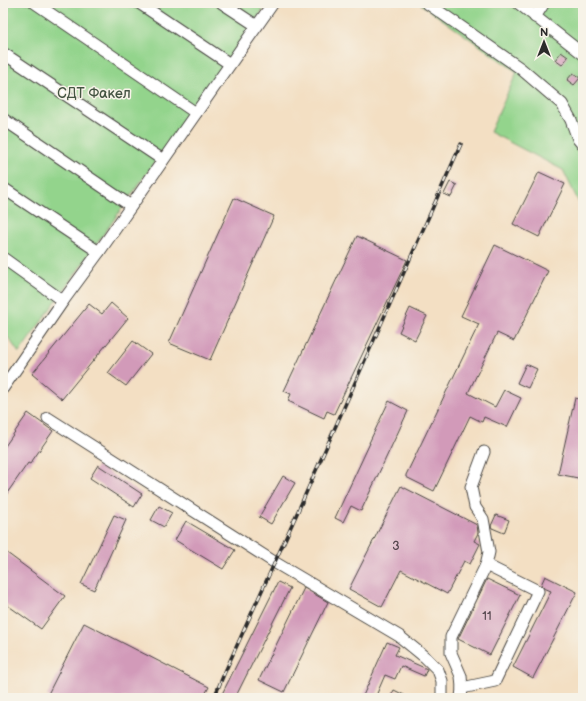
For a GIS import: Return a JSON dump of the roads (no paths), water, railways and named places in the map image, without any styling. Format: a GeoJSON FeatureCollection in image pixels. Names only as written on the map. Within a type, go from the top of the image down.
{"type":"FeatureCollection","features":[{"type":"Feature","properties":{"kind":"lane"},"geometry":{"type":"LineString","coordinates":[[35,3],[196,113]]}},
{"type":"Feature","properties":{"kind":"lane"},"geometry":{"type":"LineString","coordinates":[[139,3],[230,64]]}},
{"type":"Feature","properties":{"kind":"lane"},"geometry":{"type":"LineString","coordinates":[[222,3],[257,26]]}},
{"type":"Feature","properties":{"kind":"lane"},"geometry":{"type":"LineString","coordinates":[[3,388],[273,3]]}},
{"type":"Feature","properties":{"kind":"lane"},"geometry":{"type":"LineString","coordinates":[[426,3],[520,68],[562,104],[571,120],[578,139],[583,145]]}},
{"type":"Feature","properties":{"kind":"lane"},"geometry":{"type":"LineString","coordinates":[[518,3],[583,54]]}},
{"type":"Feature","properties":{"kind":"lane"},"geometry":{"type":"LineString","coordinates":[[535,17],[544,3]]}},
{"type":"Feature","properties":{"kind":"lane"},"geometry":{"type":"LineString","coordinates":[[3,53],[163,160]]}},
{"type":"Feature","properties":{"kind":"lane"},"geometry":{"type":"LineString","coordinates":[[3,119],[131,206]]}},
{"type":"Feature","properties":{"kind":"lane"},"geometry":{"type":"LineString","coordinates":[[3,188],[99,252]]}},
{"type":"Feature","properties":{"kind":"lane"},"geometry":{"type":"LineString","coordinates":[[3,258],[63,301]]}},
{"type":"Feature","properties":{"kind":"lane"},"geometry":{"type":"LineString","coordinates":[[48,418],[274,562],[399,636],[438,670],[442,681],[442,698]]}},
{"type":"Feature","properties":{"kind":"lane"},"geometry":{"type":"LineString","coordinates":[[484,452],[471,487],[475,507],[484,519],[488,552],[486,565],[451,638],[451,652],[461,676],[461,693],[495,681],[538,591],[486,565]]}},
{"type":"Feature","properties":{"kind":"railway"},"geometry":{"type":"LineString","coordinates":[[214,698],[461,144]]}},
{"type":"Feature","properties":{"kind":"park label","name":"СДТ Факел"},"geometry":{"type":"Point","coordinates":[94,93]}}]}
